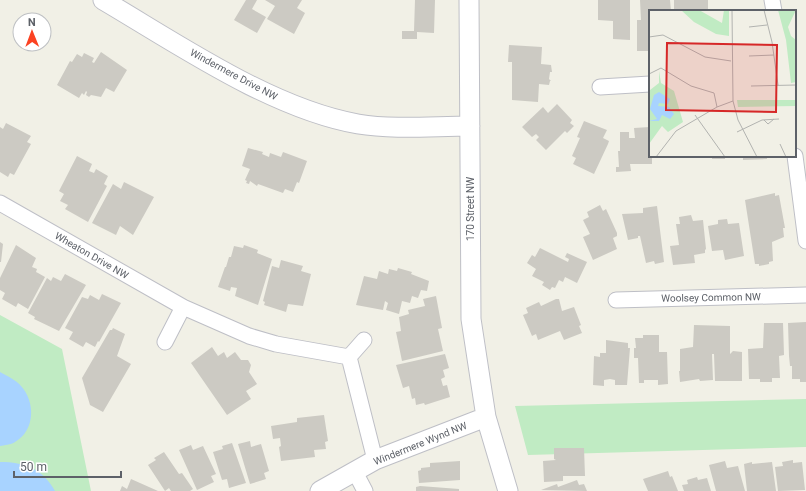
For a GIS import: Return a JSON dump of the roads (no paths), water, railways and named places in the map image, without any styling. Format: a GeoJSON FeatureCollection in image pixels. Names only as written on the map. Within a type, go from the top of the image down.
{"type":"FeatureCollection","features":[{"type":"Feature","properties":{"kind":"street","name":"Windermere Drive NW"},"geometry":{"type":"LineString","coordinates":[[103,0],[243,81],[283,100],[335,118],[359,124],[391,126],[470,126]]}},
{"type":"Feature","properties":{"kind":"street","name":"170 Street NW"},"geometry":{"type":"LineString","coordinates":[[469,0],[471,319],[486,417],[508,491]]}},
{"type":"Feature","properties":{"kind":"street"},"geometry":{"type":"LineString","coordinates":[[772,0],[774,10]]}},
{"type":"Feature","properties":{"kind":"street"},"geometry":{"type":"LineString","coordinates":[[600,87],[649,84]]}},
{"type":"Feature","properties":{"kind":"street"},"geometry":{"type":"LineString","coordinates":[[795,157],[806,241]]}},
{"type":"Feature","properties":{"kind":"street","name":"Wheaton Drive NW"},"geometry":{"type":"LineString","coordinates":[[0,203],[183,307],[249,336],[276,344],[349,357]]}},
{"type":"Feature","properties":{"kind":"street","name":"Woolsey Common NW"},"geometry":{"type":"LineString","coordinates":[[616,300],[806,295]]}},
{"type":"Feature","properties":{"kind":"street"},"geometry":{"type":"LineString","coordinates":[[164,342],[183,307]]}},
{"type":"Feature","properties":{"kind":"street"},"geometry":{"type":"LineString","coordinates":[[364,340],[349,357],[375,460]]}},
{"type":"Feature","properties":{"kind":"street","name":"Windermere Wynd NW"},"geometry":{"type":"LineString","coordinates":[[320,491],[375,460],[486,417]]}},
{"type":"Feature","properties":{"kind":"street"},"geometry":{"type":"LineString","coordinates":[[355,472],[365,491]]}},
{"type":"Feature","properties":{"kind":"water"},"geometry":{"type":"Polygon","coordinates":[[[0,372],[17,382],[26,392],[31,407],[31,415],[30,423],[22,437],[13,443],[0,446],[0,372]]]}},
{"type":"Feature","properties":{"kind":"water"},"geometry":{"type":"Polygon","coordinates":[[[0,462],[17,463],[32,468],[45,477],[55,491],[0,491],[0,462]]]}}]}
